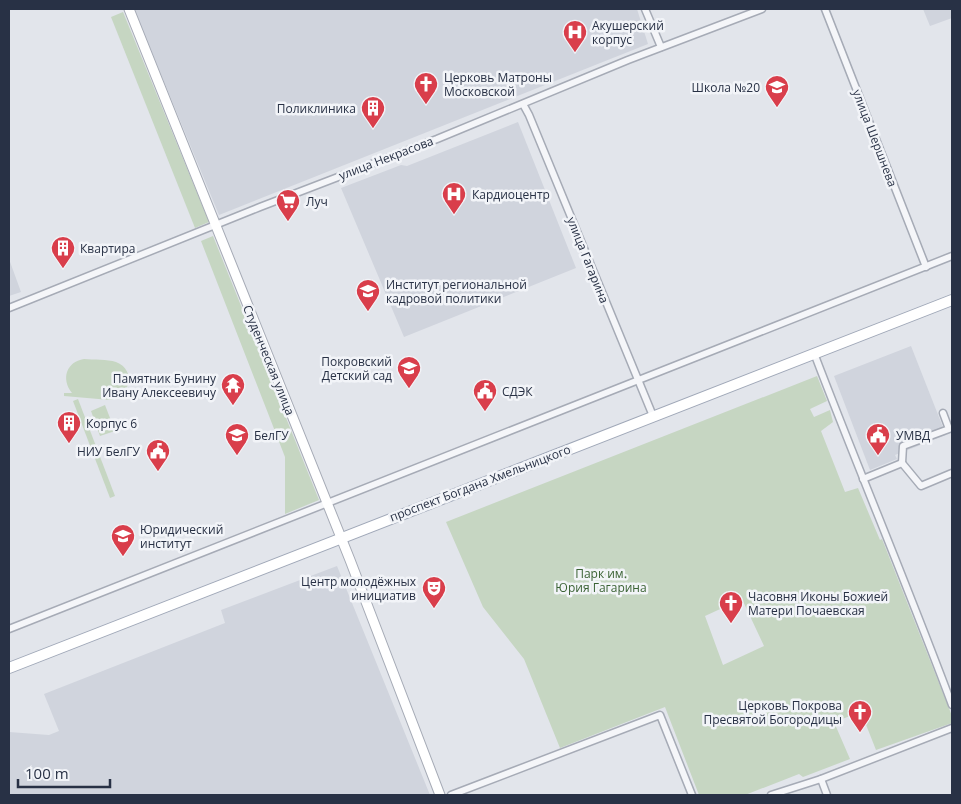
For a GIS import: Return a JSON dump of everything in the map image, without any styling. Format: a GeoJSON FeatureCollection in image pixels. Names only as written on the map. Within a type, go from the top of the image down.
{"type":"FeatureCollection","features":[{"type":"Feature","properties":{"kind":"main road","name":"Студенческая улица"},"geometry":{"type":"LineString","coordinates":[[129,9],[341,538],[440,795]]}},
{"type":"Feature","properties":{"kind":"main road","name":"проспект Богдана Хмельницкого"},"geometry":{"type":"LineString","coordinates":[[9,668],[952,300]]}},
{"type":"Feature","properties":{"kind":"street"},"geometry":{"type":"LineString","coordinates":[[645,9],[661,47]]}},
{"type":"Feature","properties":{"kind":"street","name":"улица Некрасова"},"geometry":{"type":"LineString","coordinates":[[9,308],[661,47],[762,9]]}},
{"type":"Feature","properties":{"kind":"street","name":"улица Шершнева"},"geometry":{"type":"LineString","coordinates":[[825,9],[926,267]]}},
{"type":"Feature","properties":{"kind":"street","name":"улица Гагарина"},"geometry":{"type":"LineString","coordinates":[[522,104],[529,114],[653,416]]}},
{"type":"Feature","properties":{"kind":"street"},"geometry":{"type":"LineString","coordinates":[[9,629],[952,256]]}},
{"type":"Feature","properties":{"kind":"street"},"geometry":{"type":"LineString","coordinates":[[814,354],[902,573],[952,705]]}},
{"type":"Feature","properties":{"kind":"street"},"geometry":{"type":"LineString","coordinates":[[943,413],[949,428],[903,446],[902,463],[921,486],[952,474]]}},
{"type":"Feature","properties":{"kind":"street"},"geometry":{"type":"LineString","coordinates":[[863,479],[902,463]]}},
{"type":"Feature","properties":{"kind":"street"},"geometry":{"type":"LineString","coordinates":[[451,795],[660,715],[692,795]]}},
{"type":"Feature","properties":{"kind":"street"},"geometry":{"type":"LineString","coordinates":[[771,795],[821,779],[952,728]]}},
{"type":"Feature","properties":{"kind":"street"},"geometry":{"type":"LineString","coordinates":[[821,779],[827,795]]}},
{"type":"Feature","properties":{"kind":"shaded area"},"geometry":{"type":"Polygon","coordinates":[[[134,9],[637,9],[648,44],[219,215],[134,9]]]}},
{"type":"Feature","properties":{"kind":"shaded area"},"geometry":{"type":"Polygon","coordinates":[[[923,9],[952,9],[952,18],[930,26],[923,9]]]}},
{"type":"Feature","properties":{"kind":"shaded area","name":"Кардиоцентр"},"geometry":{"type":"Polygon","coordinates":[[[518,122],[576,268],[404,337],[341,188],[401,165],[407,166],[518,122]]]}},
{"type":"Feature","properties":{"kind":"shaded area"},"geometry":{"type":"Polygon","coordinates":[[[9,259],[21,292],[9,296],[9,259]]]}},
{"type":"Feature","properties":{"kind":"shaded area"},"geometry":{"type":"Polygon","coordinates":[[[911,346],[946,435],[895,455],[897,459],[870,470],[834,376],[911,346]]]}},
{"type":"Feature","properties":{"kind":"shaded area"},"geometry":{"type":"Polygon","coordinates":[[[337,566],[430,795],[9,795],[9,732],[49,735],[59,731],[44,694],[225,623],[221,610],[337,566]]]}},
{"type":"Feature","properties":{"kind":"green space"},"geometry":{"type":"Polygon","coordinates":[[[123,12],[209,222],[195,228],[111,17],[123,12]]]}},
{"type":"Feature","properties":{"kind":"green space"},"geometry":{"type":"Polygon","coordinates":[[[213,236],[319,500],[285,514],[285,457],[201,241],[213,236]]]}},
{"type":"Feature","properties":{"kind":"green space"},"geometry":{"type":"Polygon","coordinates":[[[84,359],[112,361],[123,366],[129,377],[126,389],[122,394],[110,400],[64,396],[64,393],[72,393],[66,377],[69,367],[84,359]]]}},
{"type":"Feature","properties":{"kind":"green space","name":"Парк им. Юрия Гагарина"},"geometry":{"type":"Polygon","coordinates":[[[817,376],[827,401],[810,409],[814,417],[830,410],[833,422],[821,431],[845,492],[858,488],[880,540],[882,539],[952,716],[952,723],[876,750],[861,712],[834,722],[850,759],[803,777],[799,774],[745,795],[699,795],[665,707],[560,748],[524,659],[483,607],[446,522],[817,376]],[[742,599],[705,616],[723,665],[764,646],[742,599]]]}},
{"type":"Feature","properties":{"kind":"green space"},"geometry":{"type":"Polygon","coordinates":[[[78,399],[115,496],[110,498],[73,401],[78,399]]]}},
{"type":"Feature","properties":{"kind":"green space"},"geometry":{"type":"Polygon","coordinates":[[[105,405],[115,431],[100,436],[91,411],[105,405]]]}},
{"type":"Feature","properties":{"kind":"place","name":"Акушерский корпус"},"geometry":{"type":"Point","coordinates":[575,53]}},
{"type":"Feature","properties":{"kind":"place","name":"Церковь Матроны Московской"},"geometry":{"type":"Point","coordinates":[426,105]}},
{"type":"Feature","properties":{"kind":"place","name":"Школа №20"},"geometry":{"type":"Point","coordinates":[777,108]}},
{"type":"Feature","properties":{"kind":"place","name":"Поликлиника"},"geometry":{"type":"Point","coordinates":[373,129]}},
{"type":"Feature","properties":{"kind":"place","name":"Кардиоцентр"},"geometry":{"type":"Point","coordinates":[454,215]}},
{"type":"Feature","properties":{"kind":"place","name":"Луч"},"geometry":{"type":"Point","coordinates":[288,222]}},
{"type":"Feature","properties":{"kind":"place","name":"Квартира"},"geometry":{"type":"Point","coordinates":[63,269]}},
{"type":"Feature","properties":{"kind":"place","name":"Институт региональной кадровой политики"},"geometry":{"type":"Point","coordinates":[368,312]}},
{"type":"Feature","properties":{"kind":"place","name":"Покровский Детский сад"},"geometry":{"type":"Point","coordinates":[409,389]}},
{"type":"Feature","properties":{"kind":"place","name":"Памятник Бунину Ивану Алексеевичу"},"geometry":{"type":"Point","coordinates":[233,406]}},
{"type":"Feature","properties":{"kind":"place","name":"СДЭК"},"geometry":{"type":"Point","coordinates":[485,412]}},
{"type":"Feature","properties":{"kind":"place","name":"Корпус 6"},"geometry":{"type":"Point","coordinates":[69,444]}},
{"type":"Feature","properties":{"kind":"place","name":"БелГУ"},"geometry":{"type":"Point","coordinates":[237,456]}},
{"type":"Feature","properties":{"kind":"place","name":"УМВД"},"geometry":{"type":"Point","coordinates":[878,456]}},
{"type":"Feature","properties":{"kind":"place","name":"НИУ БелГУ"},"geometry":{"type":"Point","coordinates":[158,472]}},
{"type":"Feature","properties":{"kind":"place","name":"Юридический институт"},"geometry":{"type":"Point","coordinates":[123,557]}},
{"type":"Feature","properties":{"kind":"place","name":"Центр молодёжных инициатив"},"geometry":{"type":"Point","coordinates":[434,609]}},
{"type":"Feature","properties":{"kind":"place","name":"Часовня Иконы Божией Матери Почаевская"},"geometry":{"type":"Point","coordinates":[731,624]}},
{"type":"Feature","properties":{"kind":"place","name":"Церковь Покрова Пресвятой Богородицы"},"geometry":{"type":"Point","coordinates":[860,733]}}]}
